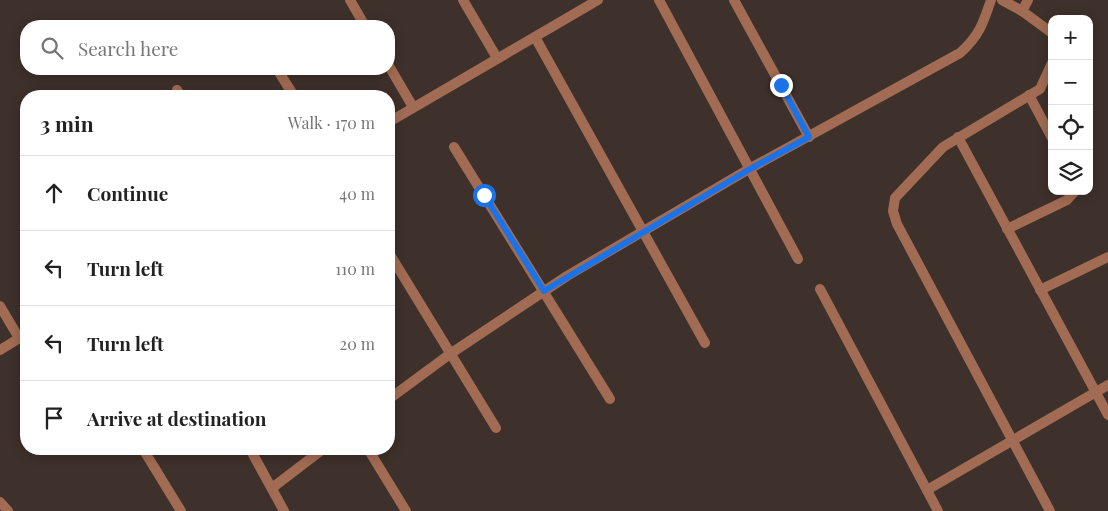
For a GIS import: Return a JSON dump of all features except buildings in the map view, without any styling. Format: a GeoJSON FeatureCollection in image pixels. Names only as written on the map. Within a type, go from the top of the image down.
{"type":"FeatureCollection","features":[{"type":"Feature","properties":{"kind":"street"},"geometry":{"type":"LineString","coordinates":[[350,0],[362,20]]}},
{"type":"Feature","properties":{"kind":"street"},"geometry":{"type":"LineString","coordinates":[[463,0],[497,58]]}},
{"type":"Feature","properties":{"kind":"street"},"geometry":{"type":"LineString","coordinates":[[395,118],[598,0]]}},
{"type":"Feature","properties":{"kind":"street"},"geometry":{"type":"LineString","coordinates":[[659,0],[798,259]]}},
{"type":"Feature","properties":{"kind":"street"},"geometry":{"type":"LineString","coordinates":[[734,0],[809,137]]}},
{"type":"Feature","properties":{"kind":"street"},"geometry":{"type":"LineString","coordinates":[[395,395],[450,354],[544,291],[750,169],[960,53],[975,39],[983,24],[991,0]]}},
{"type":"Feature","properties":{"kind":"street"},"geometry":{"type":"LineString","coordinates":[[1002,0],[1022,11],[1048,30]]}},
{"type":"Feature","properties":{"kind":"street"},"geometry":{"type":"LineString","coordinates":[[1022,11],[1028,0]]}},
{"type":"Feature","properties":{"kind":"street"},"geometry":{"type":"LineString","coordinates":[[535,37],[705,343]]}},
{"type":"Feature","properties":{"kind":"street"},"geometry":{"type":"LineString","coordinates":[[1048,72],[1040,89],[943,147],[895,198],[893,211],[897,224],[1050,511]]}},
{"type":"Feature","properties":{"kind":"street"},"geometry":{"type":"LineString","coordinates":[[281,75],[290,90]]}},
{"type":"Feature","properties":{"kind":"street"},"geometry":{"type":"LineString","coordinates":[[394,75],[413,107]]}},
{"type":"Feature","properties":{"kind":"street"},"geometry":{"type":"LineString","coordinates":[[1029,95],[1048,131]]}},
{"type":"Feature","properties":{"kind":"street"},"geometry":{"type":"LineString","coordinates":[[958,137],[1108,415]]}},
{"type":"Feature","properties":{"kind":"street"},"geometry":{"type":"LineString","coordinates":[[454,147],[610,399]]}},
{"type":"Feature","properties":{"kind":"street"},"geometry":{"type":"LineString","coordinates":[[1007,229],[1067,200],[1071,195]]}},
{"type":"Feature","properties":{"kind":"street"},"geometry":{"type":"LineString","coordinates":[[1040,290],[1108,257]]}},
{"type":"Feature","properties":{"kind":"street"},"geometry":{"type":"LineString","coordinates":[[395,263],[496,428]]}},
{"type":"Feature","properties":{"kind":"street"},"geometry":{"type":"LineString","coordinates":[[820,289],[938,511]]}},
{"type":"Feature","properties":{"kind":"street"},"geometry":{"type":"LineString","coordinates":[[0,306],[20,332]]}},
{"type":"Feature","properties":{"kind":"street"},"geometry":{"type":"LineString","coordinates":[[0,350],[20,338]]}},
{"type":"Feature","properties":{"kind":"street"},"geometry":{"type":"LineString","coordinates":[[927,490],[1108,385]]}},
{"type":"Feature","properties":{"kind":"street"},"geometry":{"type":"LineString","coordinates":[[147,455],[181,511]]}},
{"type":"Feature","properties":{"kind":"street"},"geometry":{"type":"LineString","coordinates":[[253,455],[284,511]]}},
{"type":"Feature","properties":{"kind":"street"},"geometry":{"type":"LineString","coordinates":[[272,488],[315,455]]}},
{"type":"Feature","properties":{"kind":"street"},"geometry":{"type":"LineString","coordinates":[[372,455],[406,511]]}},
{"type":"Feature","properties":{"kind":"street"},"geometry":{"type":"LineString","coordinates":[[0,502],[8,511]]}},
{"type":"Feature","properties":{"kind":"route"},"geometry":{"type":"LineString","coordinates":[[484,195],[544,291],[750,169],[809,137],[781,85]]}}]}
